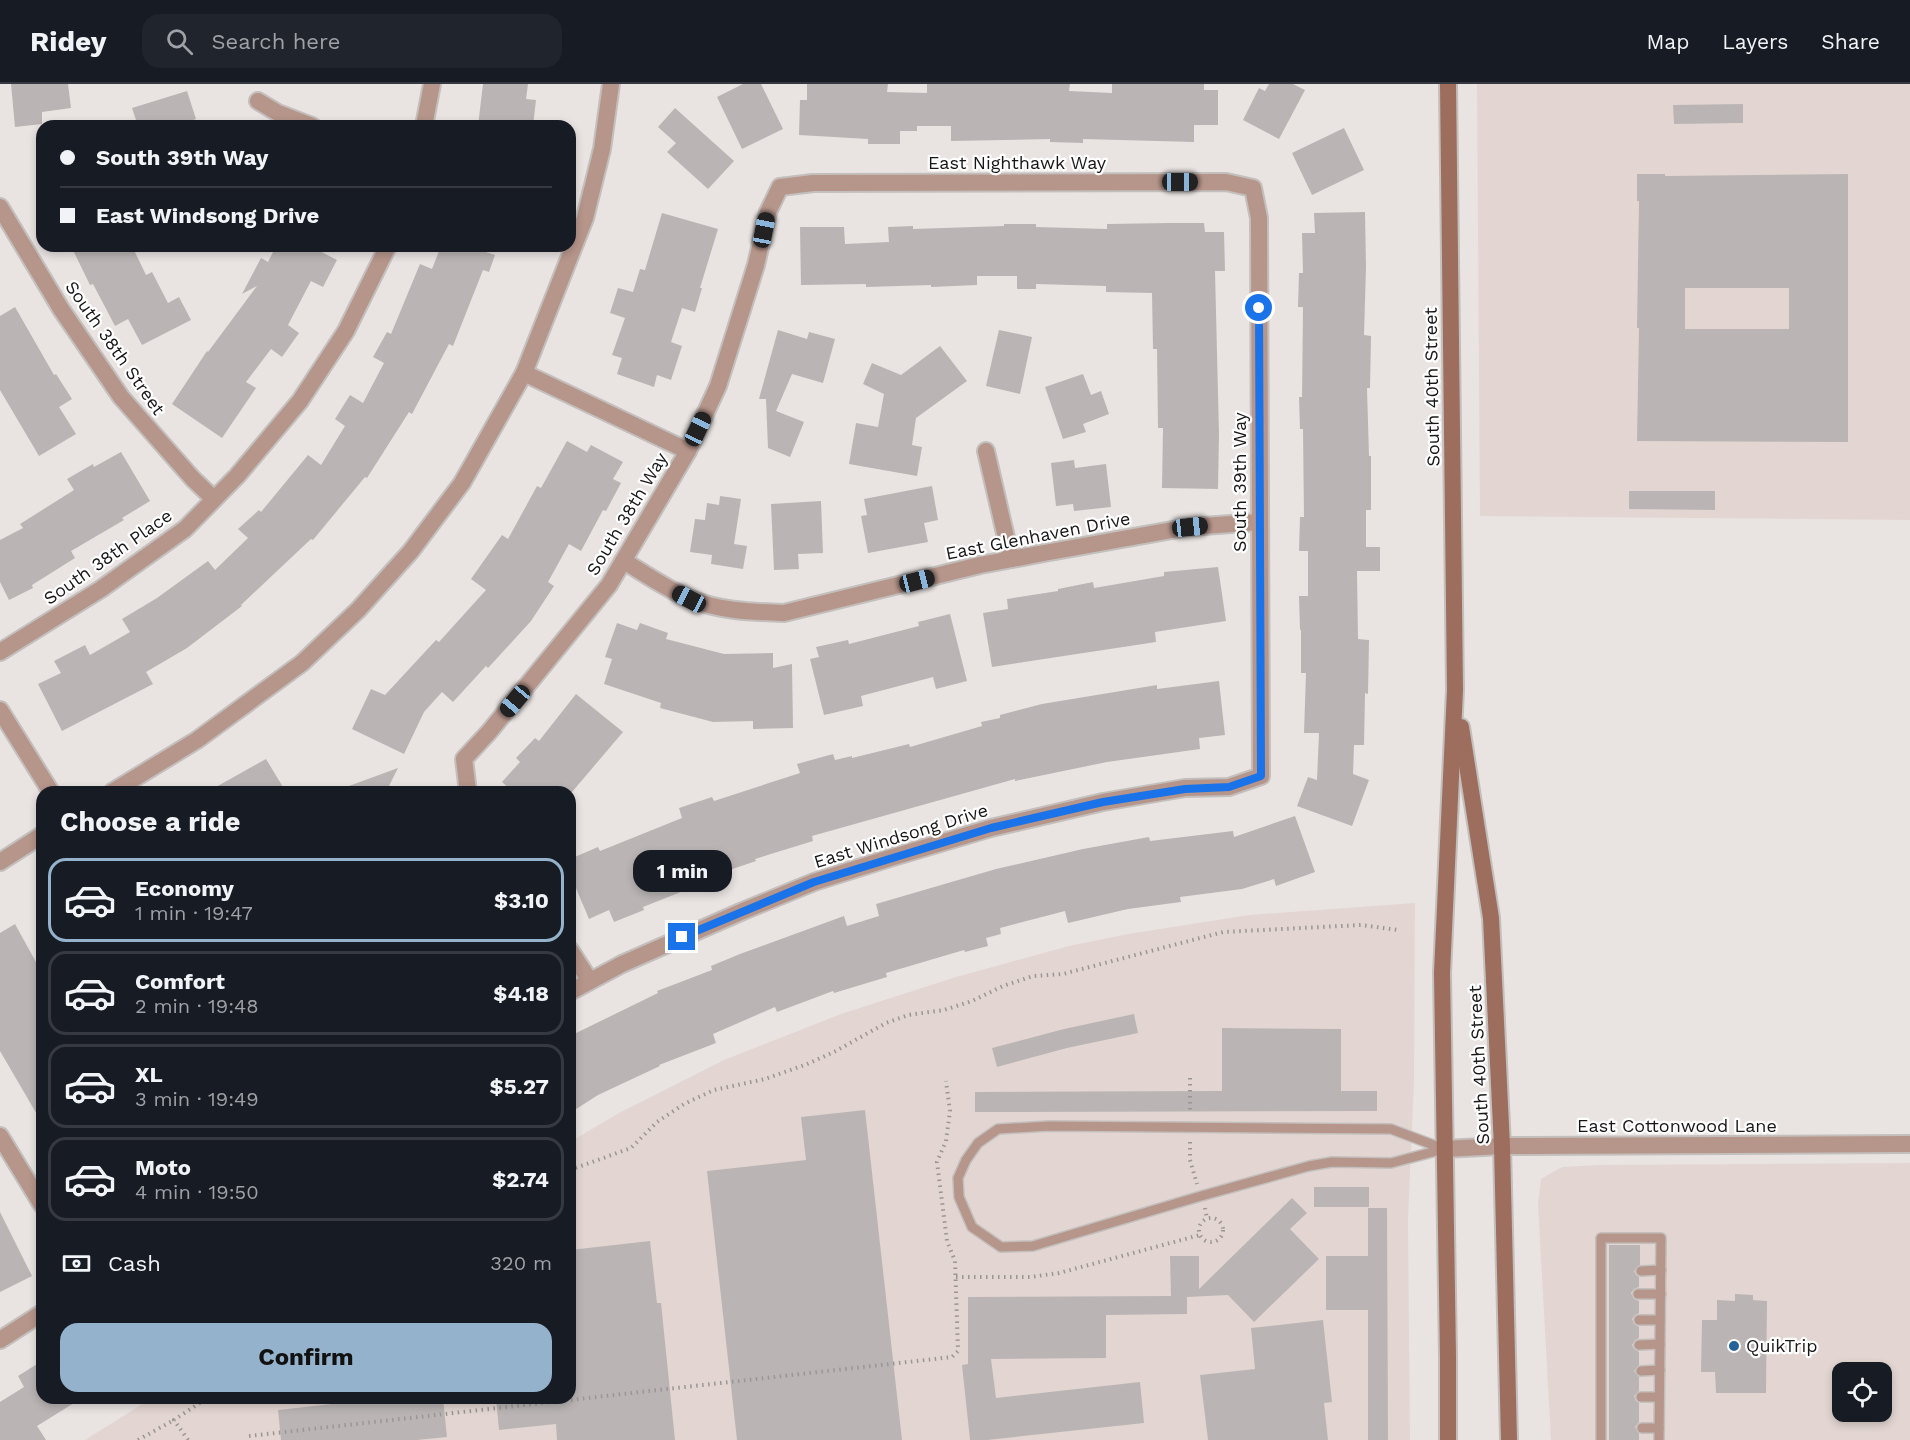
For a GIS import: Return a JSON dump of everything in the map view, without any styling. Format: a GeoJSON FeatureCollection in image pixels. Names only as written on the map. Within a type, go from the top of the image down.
{"type":"FeatureCollection","features":[{"type":"Feature","properties":{"kind":"main road","name":"South 40th Street"},"geometry":{"type":"LineString","coordinates":[[1448,84],[1455,690],[1442,973],[1448,1440]]}},
{"type":"Feature","properties":{"kind":"main road","name":"South 40th Street"},"geometry":{"type":"LineString","coordinates":[[1455,690],[1491,918],[1502,1146],[1509,1440]]}},
{"type":"Feature","properties":{"kind":"street"},"geometry":{"type":"LineString","coordinates":[[425,120],[432,84]]}},
{"type":"Feature","properties":{"kind":"street"},"geometry":{"type":"LineString","coordinates":[[576,241],[585,218],[602,150],[610,84]]}},
{"type":"Feature","properties":{"kind":"street"},"geometry":{"type":"LineString","coordinates":[[258,101],[278,113],[296,120]]}},
{"type":"Feature","properties":{"kind":"street","name":"East Nighthawk Way"},"geometry":{"type":"LineString","coordinates":[[780,187],[813,183],[1226,182],[1253,188]]}},
{"type":"Feature","properties":{"kind":"street","name":"South 38th Way"},"geometry":{"type":"LineString","coordinates":[[467,786],[464,759],[489,732],[609,585],[688,451],[718,386],[756,265],[768,212],[780,187]]}},
{"type":"Feature","properties":{"kind":"street","name":"South 39th Way"},"geometry":{"type":"LineString","coordinates":[[1253,188],[1259,218],[1261,776]]}},
{"type":"Feature","properties":{"kind":"street","name":"South 38th Street"},"geometry":{"type":"LineString","coordinates":[[0,207],[61,309],[121,397],[214,499]]}},
{"type":"Feature","properties":{"kind":"street","name":"South 38th Place"},"geometry":{"type":"LineString","coordinates":[[0,652],[101,589],[176,536],[237,476],[300,401],[346,331],[385,252]]}},
{"type":"Feature","properties":{"kind":"street"},"geometry":{"type":"LineString","coordinates":[[122,786],[196,740],[292,670],[358,610],[411,551],[462,483],[524,373],[572,252]]}},
{"type":"Feature","properties":{"kind":"street"},"geometry":{"type":"LineString","coordinates":[[524,373],[688,451]]}},
{"type":"Feature","properties":{"kind":"street"},"geometry":{"type":"LineString","coordinates":[[986,450],[1011,560]]}},
{"type":"Feature","properties":{"kind":"street","name":"East Glenhaven Drive"},"geometry":{"type":"LineString","coordinates":[[624,561],[689,599],[723,608],[784,613],[1011,560],[1190,527],[1259,522]]}},
{"type":"Feature","properties":{"kind":"street"},"geometry":{"type":"LineString","coordinates":[[0,710],[47,786]]}},
{"type":"Feature","properties":{"kind":"street","name":"East Windsong Drive"},"geometry":{"type":"LineString","coordinates":[[576,989],[622,964],[743,911],[814,882],[890,858],[991,828],[1103,802],[1185,789],[1229,787],[1261,776]]}},
{"type":"Feature","properties":{"kind":"street"},"geometry":{"type":"LineString","coordinates":[[0,861],[36,839]]}},
{"type":"Feature","properties":{"kind":"street"},"geometry":{"type":"LineString","coordinates":[[576,959],[590,981]]}},
{"type":"Feature","properties":{"kind":"street"},"geometry":{"type":"LineString","coordinates":[[0,1136],[36,1194]]}},
{"type":"Feature","properties":{"kind":"street","name":"East Cottonwood Lane"},"geometry":{"type":"LineString","coordinates":[[1444,1149],[1502,1146],[1910,1144]]}},
{"type":"Feature","properties":{"kind":"street"},"geometry":{"type":"LineString","coordinates":[[0,1340],[36,1317]]}},
{"type":"Feature","properties":{"kind":"lane"},"geometry":{"type":"LineString","coordinates":[[1049,1126],[1391,1129],[1444,1149],[1391,1163],[1332,1162],[1282,1173],[1033,1246],[1001,1246],[972,1227],[959,1197],[958,1178],[966,1160],[978,1143],[998,1129],[1049,1126]]}},
{"type":"Feature","properties":{"kind":"lane"},"geometry":{"type":"LineString","coordinates":[[1601,1440],[1601,1397],[1606,1370],[1600,1344],[1606,1320],[1606,1270],[1601,1238],[1661,1238],[1659,1440]]}},
{"type":"Feature","properties":{"kind":"lane"},"geometry":{"type":"LineString","coordinates":[[1641,1271],[1661,1270]]}},
{"type":"Feature","properties":{"kind":"lane"},"geometry":{"type":"LineString","coordinates":[[1638,1294],[1661,1294]]}},
{"type":"Feature","properties":{"kind":"lane"},"geometry":{"type":"LineString","coordinates":[[1639,1320],[1660,1320]]}},
{"type":"Feature","properties":{"kind":"lane"},"geometry":{"type":"LineString","coordinates":[[1600,1344],[1612,1344]]}},
{"type":"Feature","properties":{"kind":"lane"},"geometry":{"type":"LineString","coordinates":[[1639,1345],[1660,1344]]}},
{"type":"Feature","properties":{"kind":"lane"},"geometry":{"type":"LineString","coordinates":[[1641,1371],[1660,1370]]}},
{"type":"Feature","properties":{"kind":"lane"},"geometry":{"type":"LineString","coordinates":[[1601,1397],[1612,1397]]}},
{"type":"Feature","properties":{"kind":"lane"},"geometry":{"type":"LineString","coordinates":[[1641,1397],[1659,1397]]}},
{"type":"Feature","properties":{"kind":"lane"},"geometry":{"type":"LineString","coordinates":[[1601,1427],[1611,1427]]}},
{"type":"Feature","properties":{"kind":"lane"},"geometry":{"type":"LineString","coordinates":[[1642,1428],[1659,1428]]}},
{"type":"Feature","properties":{"kind":"path"},"geometry":{"type":"LineString","coordinates":[[576,1168],[630,1148],[657,1122],[684,1104],[714,1090],[765,1079],[805,1065],[834,1052],[886,1023],[908,1015],[944,1011],[1034,976],[1063,974],[1223,932],[1361,925],[1398,930]]}},
{"type":"Feature","properties":{"kind":"path"},"geometry":{"type":"LineString","coordinates":[[1190,1078],[1190,1160],[1208,1219]]}},
{"type":"Feature","properties":{"kind":"path"},"geometry":{"type":"LineString","coordinates":[[1208,1219],[1215,1219],[1222,1226],[1222,1236],[1218,1240],[1208,1242],[1200,1235],[1201,1225],[1208,1219]]}},
{"type":"Feature","properties":{"kind":"path"},"geometry":{"type":"LineString","coordinates":[[576,1399],[952,1357],[958,1351],[956,1277],[1030,1277],[1059,1273],[1200,1235]]}},
{"type":"Feature","properties":{"kind":"path"},"geometry":{"type":"LineString","coordinates":[[138,1440],[198,1404]]}},
{"type":"Feature","properties":{"kind":"path"},"geometry":{"type":"LineString","coordinates":[[249,1436],[534,1404]]}},
{"type":"Feature","properties":{"kind":"path"},"geometry":{"type":"LineString","coordinates":[[174,1420],[188,1440]]}},
{"type":"Feature","properties":{"kind":"shaded area"},"geometry":{"type":"Polygon","coordinates":[[[1477,84],[1910,84],[1910,520],[1480,516],[1477,84]]]}},
{"type":"Feature","properties":{"kind":"shaded area"},"geometry":{"type":"Polygon","coordinates":[[[1415,903],[1414,1081],[1408,1220],[1410,1440],[85,1440],[142,1404],[576,1404],[576,1138],[619,1113],[724,1060],[841,1014],[956,977],[1069,946],[1128,934],[1249,915],[1415,903]]]}},
{"type":"Feature","properties":{"kind":"shaded area"},"geometry":{"type":"Polygon","coordinates":[[[1910,1163],[1910,1440],[1551,1440],[1538,1204],[1541,1179],[1562,1167],[1910,1163]]]}},
{"type":"Feature","properties":{"kind":"building"},"geometry":{"type":"Polygon","coordinates":[[[11,84],[68,84],[71,108],[42,112],[42,120],[36,120],[36,125],[15,127],[11,84]]]}},
{"type":"Feature","properties":{"kind":"building"},"geometry":{"type":"Polygon","coordinates":[[[483,84],[528,84],[526,99],[536,100],[534,120],[479,120],[483,84]]]}},
{"type":"Feature","properties":{"kind":"building"},"geometry":{"type":"Polygon","coordinates":[[[743,84],[761,84],[783,129],[742,149],[717,97],[743,84]]]}},
{"type":"Feature","properties":{"kind":"building"},"geometry":{"type":"Polygon","coordinates":[[[807,84],[888,84],[887,92],[927,93],[927,84],[1070,84],[1069,91],[1112,93],[1112,84],[1204,84],[1204,90],[1218,90],[1218,125],[1194,125],[1194,142],[1083,139],[1083,143],[1050,142],[1050,139],[951,141],[951,126],[917,126],[917,131],[900,131],[900,144],[868,144],[868,139],[799,135],[800,100],[807,100],[807,84]]]}},
{"type":"Feature","properties":{"kind":"building"},"geometry":{"type":"Polygon","coordinates":[[[1269,84],[1293,84],[1305,90],[1279,139],[1243,120],[1259,88],[1265,91],[1269,84]]]}},
{"type":"Feature","properties":{"kind":"building"},"geometry":{"type":"Polygon","coordinates":[[[187,91],[196,119],[136,120],[132,108],[187,91]]]}},
{"type":"Feature","properties":{"kind":"building"},"geometry":{"type":"Polygon","coordinates":[[[1743,104],[1743,123],[1674,124],[1673,105],[1743,104]]]}},
{"type":"Feature","properties":{"kind":"building"},"geometry":{"type":"Polygon","coordinates":[[[675,108],[734,161],[708,189],[667,152],[676,143],[658,127],[675,108]]]}},
{"type":"Feature","properties":{"kind":"building"},"geometry":{"type":"Polygon","coordinates":[[[1344,128],[1364,170],[1312,195],[1292,153],[1344,128]]]}},
{"type":"Feature","properties":{"kind":"building"},"geometry":{"type":"Polygon","coordinates":[[[1637,174],[1665,174],[1665,176],[1848,174],[1848,442],[1637,441],[1639,201],[1637,201],[1637,174]],[[1685,288],[1685,329],[1789,329],[1789,288],[1685,288]]]}},
{"type":"Feature","properties":{"kind":"building"},"geometry":{"type":"Polygon","coordinates":[[[1365,212],[1364,335],[1371,336],[1370,388],[1367,388],[1371,510],[1366,510],[1366,547],[1380,547],[1380,571],[1357,571],[1358,639],[1369,640],[1368,694],[1365,693],[1364,745],[1354,745],[1353,774],[1369,780],[1352,826],[1297,806],[1308,777],[1317,780],[1319,733],[1304,733],[1306,673],[1301,673],[1299,596],[1308,596],[1308,551],[1299,551],[1300,517],[1304,517],[1303,429],[1300,429],[1299,397],[1302,397],[1303,307],[1298,307],[1299,273],[1303,273],[1302,233],[1315,233],[1314,213],[1365,212]]]}},
{"type":"Feature","properties":{"kind":"building"},"geometry":{"type":"Polygon","coordinates":[[[662,213],[718,229],[695,312],[682,308],[671,342],[682,346],[671,380],[657,375],[654,387],[617,374],[622,358],[612,355],[625,318],[610,313],[618,288],[633,292],[640,269],[645,270],[662,213]]]}},
{"type":"Feature","properties":{"kind":"building"},"geometry":{"type":"Polygon","coordinates":[[[1204,223],[1205,232],[1224,232],[1225,271],[1215,271],[1218,489],[1162,488],[1163,428],[1158,428],[1157,349],[1153,349],[1152,293],[1106,292],[1106,286],[1036,284],[1036,289],[1017,289],[1017,276],[977,276],[977,285],[931,287],[931,285],[866,287],[866,284],[801,285],[800,227],[844,227],[845,244],[889,242],[888,227],[913,226],[913,229],[1036,224],[1036,227],[1107,229],[1107,224],[1204,223]]]}},
{"type":"Feature","properties":{"kind":"building"},"geometry":{"type":"Polygon","coordinates":[[[74,252],[135,252],[146,275],[152,272],[168,303],[179,297],[191,320],[142,345],[128,319],[115,326],[93,284],[90,285],[74,252]]]}},
{"type":"Feature","properties":{"kind":"building"},"geometry":{"type":"Polygon","coordinates":[[[273,252],[322,252],[337,260],[323,287],[311,281],[288,325],[299,333],[282,357],[271,349],[246,382],[256,388],[222,438],[172,404],[207,351],[257,286],[242,294],[261,258],[268,262],[273,252]]]}},
{"type":"Feature","properties":{"kind":"building"},"geometry":{"type":"Polygon","coordinates":[[[439,252],[486,252],[495,255],[489,272],[483,270],[453,346],[449,344],[412,414],[409,412],[367,478],[365,477],[313,540],[311,539],[242,606],[187,648],[146,672],[153,684],[62,731],[38,684],[61,673],[54,661],[85,645],[90,655],[130,632],[122,619],[157,598],[208,561],[215,570],[248,538],[238,529],[259,510],[261,512],[308,455],[321,465],[345,426],[335,419],[350,395],[363,403],[384,363],[373,357],[387,332],[391,334],[420,264],[432,269],[439,252]]]}},
{"type":"Feature","properties":{"kind":"building"},"geometry":{"type":"Polygon","coordinates":[[[15,307],[54,375],[56,374],[72,399],[59,407],[76,434],[39,456],[0,390],[0,316],[15,307]]]}},
{"type":"Feature","properties":{"kind":"building"},"geometry":{"type":"Polygon","coordinates":[[[778,330],[807,339],[809,332],[835,339],[823,383],[792,374],[776,411],[804,422],[790,457],[768,448],[766,399],[759,399],[778,330]]]}},
{"type":"Feature","properties":{"kind":"building"},"geometry":{"type":"Polygon","coordinates":[[[999,330],[1032,337],[1020,394],[986,386],[999,330]]]}},
{"type":"Feature","properties":{"kind":"building"},"geometry":{"type":"Polygon","coordinates":[[[940,346],[967,381],[916,418],[912,445],[922,447],[917,476],[849,464],[856,423],[878,427],[884,394],[863,384],[872,363],[901,375],[940,346]]]}},
{"type":"Feature","properties":{"kind":"building"},"geometry":{"type":"Polygon","coordinates":[[[1083,374],[1091,395],[1101,391],[1109,414],[1083,424],[1086,432],[1063,439],[1045,387],[1083,374]]]}},
{"type":"Feature","properties":{"kind":"building"},"geometry":{"type":"Polygon","coordinates":[[[567,441],[587,452],[591,445],[623,462],[613,479],[621,483],[606,511],[603,510],[581,551],[569,544],[548,582],[554,586],[531,621],[453,702],[442,692],[424,712],[404,754],[352,729],[371,689],[385,695],[436,640],[439,642],[486,590],[471,579],[502,535],[508,539],[537,486],[541,488],[567,441]]]}},
{"type":"Feature","properties":{"kind":"building"},"geometry":{"type":"Polygon","coordinates":[[[121,452],[150,501],[122,518],[124,520],[71,551],[75,558],[32,585],[33,588],[9,600],[0,582],[0,540],[23,528],[20,524],[74,490],[67,479],[121,452]]]}},
{"type":"Feature","properties":{"kind":"building"},"geometry":{"type":"Polygon","coordinates":[[[1074,460],[1075,468],[1106,464],[1111,507],[1074,511],[1073,504],[1056,506],[1051,463],[1074,460]]]}},
{"type":"Feature","properties":{"kind":"building"},"geometry":{"type":"Polygon","coordinates":[[[932,486],[938,520],[924,523],[928,542],[868,553],[861,516],[867,515],[864,499],[932,486]]]}},
{"type":"Feature","properties":{"kind":"building"},"geometry":{"type":"Polygon","coordinates":[[[1629,491],[1715,491],[1715,510],[1629,509],[1629,491]]]}},
{"type":"Feature","properties":{"kind":"building"},"geometry":{"type":"Polygon","coordinates":[[[720,496],[741,499],[734,544],[747,546],[743,569],[711,564],[712,555],[690,552],[695,519],[705,520],[707,503],[719,505],[720,496]]]}},
{"type":"Feature","properties":{"kind":"building"},"geometry":{"type":"Polygon","coordinates":[[[821,501],[823,553],[798,554],[799,569],[774,570],[771,504],[821,501]]]}},
{"type":"Feature","properties":{"kind":"building"},"geometry":{"type":"Polygon","coordinates":[[[1218,567],[1226,621],[1155,632],[1156,642],[992,667],[983,613],[1008,609],[1007,599],[1058,591],[1058,589],[1093,582],[1094,588],[1164,576],[1164,572],[1218,567]]]}},
{"type":"Feature","properties":{"kind":"building"},"geometry":{"type":"Polygon","coordinates":[[[950,614],[967,681],[936,689],[933,677],[861,696],[863,706],[824,715],[810,659],[819,657],[816,647],[848,640],[849,644],[919,626],[918,622],[950,614]]]}},
{"type":"Feature","properties":{"kind":"building"},"geometry":{"type":"Polygon","coordinates":[[[617,623],[637,630],[640,623],[668,633],[666,639],[724,654],[773,653],[773,668],[792,664],[793,728],[753,729],[753,721],[713,722],[660,708],[661,703],[604,684],[612,659],[605,657],[617,623]]]}},
{"type":"Feature","properties":{"kind":"building"},"geometry":{"type":"Polygon","coordinates":[[[1219,681],[1225,735],[1199,738],[1200,749],[1107,762],[1015,781],[1015,779],[812,836],[813,841],[755,859],[756,861],[700,880],[701,884],[643,907],[644,910],[614,922],[609,910],[589,919],[576,888],[576,856],[598,847],[600,851],[682,818],[679,808],[712,797],[714,801],[800,773],[797,764],[833,754],[835,760],[909,744],[910,747],[982,726],[981,722],[1000,718],[1000,715],[1042,704],[1157,685],[1157,689],[1219,681]]]}},
{"type":"Feature","properties":{"kind":"building"},"geometry":{"type":"Polygon","coordinates":[[[576,694],[623,732],[576,787],[506,786],[502,782],[520,762],[516,758],[535,738],[539,741],[576,694]]]}},
{"type":"Feature","properties":{"kind":"building"},"geometry":{"type":"Polygon","coordinates":[[[266,759],[282,786],[218,786],[266,759]]]}},
{"type":"Feature","properties":{"kind":"building"},"geometry":{"type":"Polygon","coordinates":[[[398,768],[389,786],[349,786],[398,768]]]}},
{"type":"Feature","properties":{"kind":"building"},"geometry":{"type":"Polygon","coordinates":[[[1295,816],[1315,872],[1276,886],[1274,879],[1242,889],[1180,897],[1181,902],[1128,909],[1068,923],[1065,911],[1000,928],[1001,934],[986,938],[988,946],[965,952],[964,950],[886,973],[887,977],[834,993],[833,991],[777,1012],[775,1007],[713,1034],[716,1043],[659,1065],[598,1095],[576,1109],[576,1033],[658,993],[657,991],[712,970],[711,966],[740,954],[844,916],[847,926],[879,916],[876,904],[996,869],[1149,837],[1150,841],[1233,831],[1234,837],[1295,816]]]}},
{"type":"Feature","properties":{"kind":"building"},"geometry":{"type":"Polygon","coordinates":[[[15,924],[36,962],[36,1113],[0,1051],[0,933],[15,924]]]}},
{"type":"Feature","properties":{"kind":"building"},"geometry":{"type":"Polygon","coordinates":[[[1134,1014],[1138,1033],[1067,1048],[997,1067],[992,1048],[1134,1014]]]}},
{"type":"Feature","properties":{"kind":"building"},"geometry":{"type":"Polygon","coordinates":[[[1222,1028],[1341,1029],[1341,1091],[1377,1091],[1377,1111],[975,1112],[975,1092],[1222,1091],[1222,1028]]]}},
{"type":"Feature","properties":{"kind":"building"},"geometry":{"type":"Polygon","coordinates":[[[865,1110],[902,1440],[737,1440],[707,1171],[806,1160],[801,1117],[865,1110]]]}},
{"type":"Feature","properties":{"kind":"building"},"geometry":{"type":"Polygon","coordinates":[[[1314,1187],[1369,1187],[1369,1207],[1314,1207],[1314,1187]]]}},
{"type":"Feature","properties":{"kind":"building"},"geometry":{"type":"Polygon","coordinates":[[[1292,1198],[1307,1213],[1290,1229],[1319,1259],[1254,1322],[1228,1295],[1187,1297],[1187,1314],[1106,1315],[1106,1358],[991,1359],[996,1398],[1140,1382],[1144,1423],[970,1440],[962,1365],[968,1364],[968,1297],[1171,1296],[1170,1256],[1199,1256],[1199,1289],[1292,1198]]]}},
{"type":"Feature","properties":{"kind":"building"},"geometry":{"type":"Polygon","coordinates":[[[1368,1208],[1387,1208],[1388,1440],[1368,1440],[1368,1310],[1326,1310],[1326,1256],[1368,1256],[1368,1208]]]}},
{"type":"Feature","properties":{"kind":"building"},"geometry":{"type":"Polygon","coordinates":[[[0,1212],[32,1276],[0,1292],[0,1212]]]}},
{"type":"Feature","properties":{"kind":"building"},"geometry":{"type":"Polygon","coordinates":[[[650,1241],[657,1303],[661,1303],[675,1440],[557,1440],[556,1424],[499,1430],[497,1404],[576,1404],[576,1249],[650,1241]]]}},
{"type":"Feature","properties":{"kind":"building"},"geometry":{"type":"Polygon","coordinates":[[[1609,1245],[1640,1245],[1640,1265],[1634,1271],[1639,1277],[1639,1287],[1631,1293],[1634,1299],[1639,1301],[1639,1313],[1632,1319],[1639,1327],[1639,1338],[1632,1345],[1639,1352],[1639,1365],[1634,1371],[1639,1377],[1639,1391],[1634,1396],[1639,1403],[1639,1422],[1635,1427],[1639,1440],[1609,1440],[1609,1245]]]}},
{"type":"Feature","properties":{"kind":"building","name":"QuikTrip"},"geometry":{"type":"Polygon","coordinates":[[[1735,1294],[1753,1295],[1753,1300],[1767,1301],[1766,1393],[1716,1393],[1715,1372],[1701,1372],[1702,1320],[1717,1320],[1717,1300],[1735,1301],[1735,1294]]]}},
{"type":"Feature","properties":{"kind":"building"},"geometry":{"type":"Polygon","coordinates":[[[1323,1320],[1332,1402],[1324,1403],[1328,1440],[1208,1440],[1200,1375],[1255,1369],[1251,1328],[1323,1320]]]}},
{"type":"Feature","properties":{"kind":"building"},"geometry":{"type":"Polygon","coordinates":[[[36,1365],[36,1404],[72,1404],[37,1426],[46,1440],[0,1440],[0,1402],[24,1387],[18,1376],[36,1365]]]}},
{"type":"Feature","properties":{"kind":"building"},"geometry":{"type":"Polygon","coordinates":[[[332,1404],[444,1404],[447,1437],[417,1440],[281,1440],[278,1410],[332,1404]]]}},
{"type":"Feature","properties":{"kind":"place","name":"QuikTrip"},"geometry":{"type":"Point","coordinates":[1734,1346]}},
{"type":"Feature","properties":{"kind":"route"},"geometry":{"type":"LineString","coordinates":[[682,937],[814,882],[991,828],[1103,802],[1185,789],[1229,787],[1261,776],[1259,308]]}}]}
